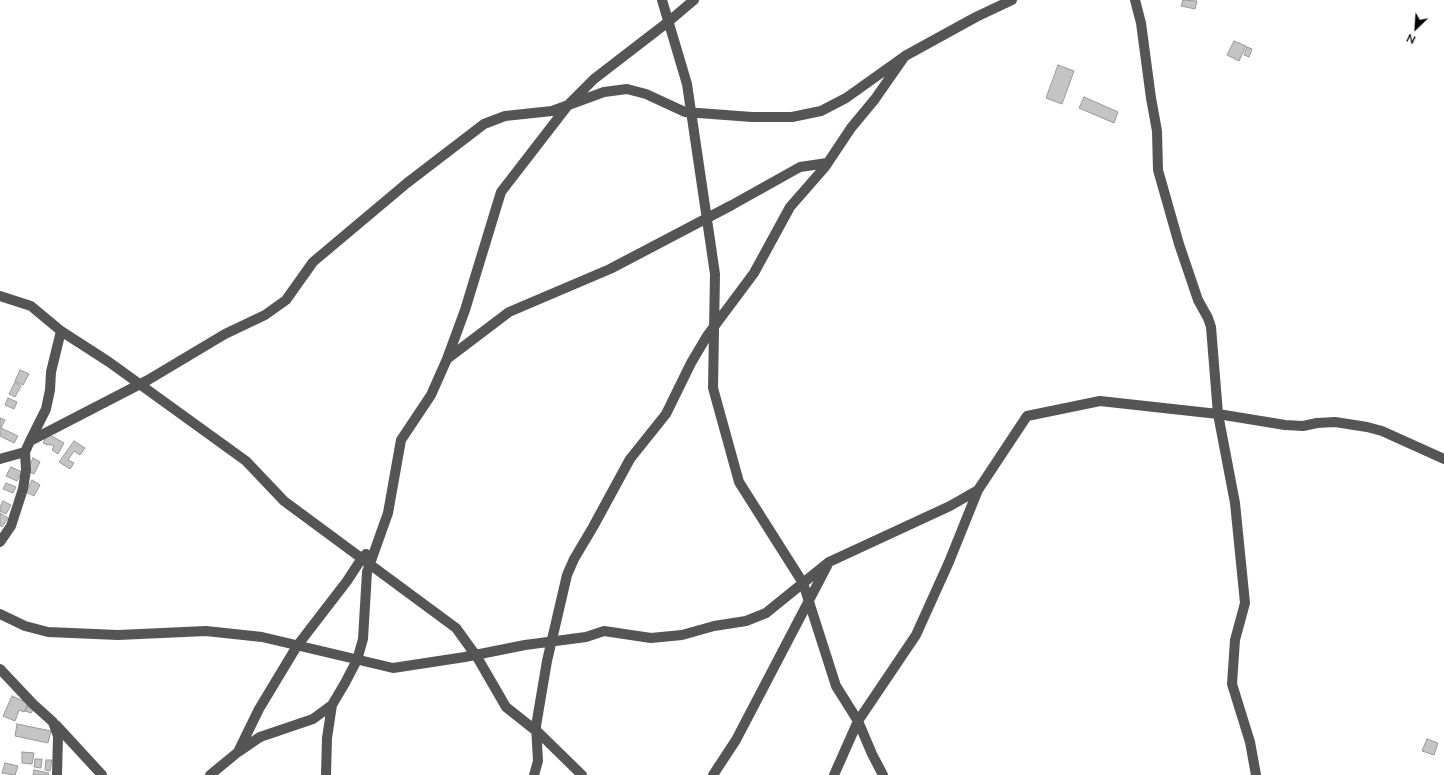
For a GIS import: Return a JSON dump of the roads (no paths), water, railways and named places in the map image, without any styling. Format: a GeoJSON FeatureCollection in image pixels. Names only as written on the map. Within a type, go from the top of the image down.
{"type":"FeatureCollection","features":[{"type":"Feature","properties":{"kind":"street"},"geometry":{"type":"LineString","coordinates":[[662,0],[687,84],[715,274],[713,388],[739,482],[803,583],[836,686],[858,721],[883,775]]}},
{"type":"Feature","properties":{"kind":"street"},"geometry":{"type":"LineString","coordinates":[[238,752],[259,709],[297,646],[347,581],[366,561],[376,544],[388,513],[401,440],[431,396],[447,359],[465,310],[501,192],[570,104],[594,79],[694,0]]}},
{"type":"Feature","properties":{"kind":"street"},"geometry":{"type":"LineString","coordinates":[[30,441],[148,380],[225,334],[265,315],[286,300],[313,262],[407,183],[484,124],[505,116],[552,111],[604,92],[627,90],[646,94],[684,112],[752,117],[792,117],[821,111],[846,98],[905,56],[976,17],[1012,0]]}},
{"type":"Feature","properties":{"kind":"street"},"geometry":{"type":"LineString","coordinates":[[1135,0],[1141,23],[1157,131],[1158,170],[1179,244],[1198,300],[1208,318],[1211,327],[1211,346],[1218,414],[1235,502],[1245,603],[1235,640],[1232,684],[1250,742],[1256,775]]}},
{"type":"Feature","properties":{"kind":"street"},"geometry":{"type":"LineString","coordinates":[[534,775],[538,760],[536,730],[547,661],[567,575],[574,559],[630,459],[666,414],[691,363],[714,327],[754,273],[790,206],[827,163],[851,128],[875,100],[905,56]]}},
{"type":"Feature","properties":{"kind":"street"},"geometry":{"type":"LineString","coordinates":[[447,359],[509,312],[610,269],[707,219],[800,167],[827,163]]}},
{"type":"Feature","properties":{"kind":"street"},"geometry":{"type":"LineString","coordinates":[[0,296],[31,306],[61,331],[139,384],[246,461],[284,501],[456,628],[475,654],[506,707],[536,730],[582,775]]}},
{"type":"Feature","properties":{"kind":"street"},"geometry":{"type":"LineString","coordinates":[[0,542],[11,526],[23,489],[26,470],[25,452],[46,409],[50,390],[51,372],[61,331]]}},
{"type":"Feature","properties":{"kind":"street"},"geometry":{"type":"LineString","coordinates":[[834,775],[858,721],[916,635],[949,562],[978,490],[1027,416],[1100,401],[1218,414],[1285,425],[1303,426],[1317,423],[1335,422],[1382,431],[1444,459]]}},
{"type":"Feature","properties":{"kind":"street"},"geometry":{"type":"LineString","coordinates":[[0,459],[25,452]]}},
{"type":"Feature","properties":{"kind":"street"},"geometry":{"type":"LineString","coordinates":[[0,614],[25,626],[48,632],[118,635],[206,632],[262,636],[297,646],[393,668],[586,637],[604,631],[651,638],[682,635],[714,626],[746,621],[766,613],[829,562],[950,506],[978,490]]}},
{"type":"Feature","properties":{"kind":"street"},"geometry":{"type":"LineString","coordinates":[[326,775],[327,738],[332,705],[357,660],[363,639],[367,572],[366,561]]}},
{"type":"Feature","properties":{"kind":"street"},"geometry":{"type":"LineString","coordinates":[[713,775],[736,740],[829,562]]}},
{"type":"Feature","properties":{"kind":"street"},"geometry":{"type":"LineString","coordinates":[[0,669],[33,704],[53,722],[102,775]]}},
{"type":"Feature","properties":{"kind":"street"},"geometry":{"type":"LineString","coordinates":[[210,775],[238,752],[260,737],[314,719],[332,705]]}},
{"type":"Feature","properties":{"kind":"street"},"geometry":{"type":"LineString","coordinates":[[53,722],[58,736],[57,775]]}}]}
